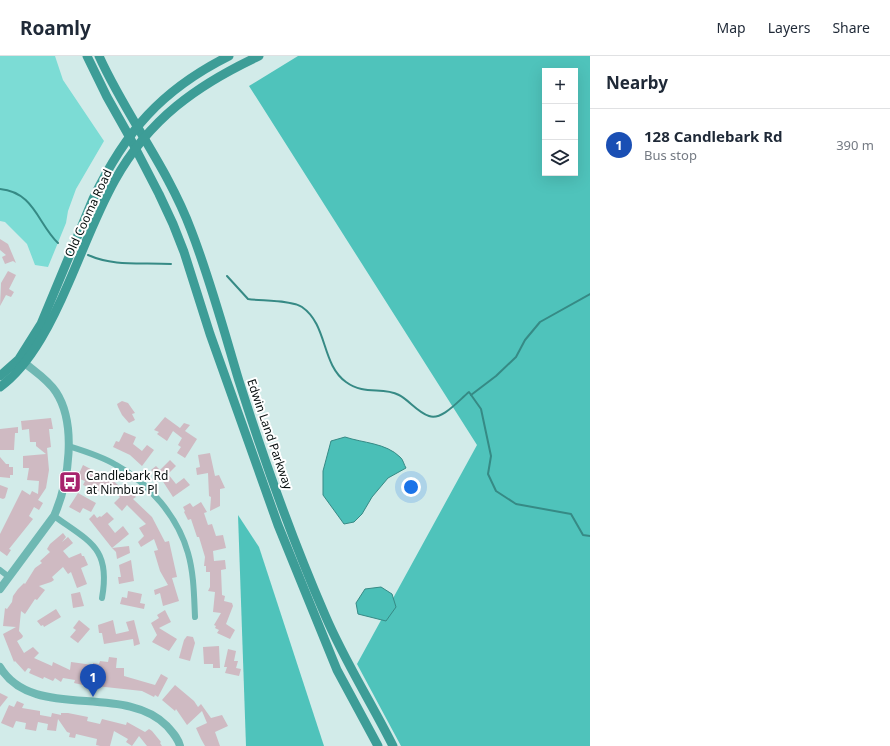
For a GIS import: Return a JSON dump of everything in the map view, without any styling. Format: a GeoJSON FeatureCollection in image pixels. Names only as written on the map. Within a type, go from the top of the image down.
{"type":"FeatureCollection","features":[{"type":"Feature","properties":{"kind":"main road","name":"Edwin Land Parkway"},"geometry":{"type":"LineString","coordinates":[[87,56],[107,97],[159,194],[184,252],[210,334],[247,440],[305,592],[337,670],[378,746]]}},
{"type":"Feature","properties":{"kind":"main road","name":"Edwin Land Parkway"},"geometry":{"type":"LineString","coordinates":[[99,56],[123,104],[144,137],[169,182],[191,230],[254,427],[279,498],[325,616],[393,746]]}},
{"type":"Feature","properties":{"kind":"main road","name":"Old Cooma Road"},"geometry":{"type":"LineString","coordinates":[[22,361],[58,308],[80,257],[79,246],[102,179],[129,136],[164,98],[209,66],[229,56]]}},
{"type":"Feature","properties":{"kind":"main road","name":"Old Cooma Road"},"geometry":{"type":"LineString","coordinates":[[22,361],[41,324],[71,254],[79,246],[115,180],[135,148],[171,109],[184,99],[219,76],[259,56]]}},
{"type":"Feature","properties":{"kind":"main road"},"geometry":{"type":"LineString","coordinates":[[0,376],[22,361]]}},
{"type":"Feature","properties":{"kind":"main road"},"geometry":{"type":"LineString","coordinates":[[0,387],[22,361]]}},
{"type":"Feature","properties":{"kind":"street"},"geometry":{"type":"LineString","coordinates":[[0,589],[54,516],[60,503],[64,486],[68,446],[68,423],[60,400],[49,383],[22,361]]}},
{"type":"Feature","properties":{"kind":"street"},"geometry":{"type":"LineString","coordinates":[[68,446],[117,465],[140,481],[162,504],[182,537],[188,553],[193,576],[195,617]]}},
{"type":"Feature","properties":{"kind":"street"},"geometry":{"type":"LineString","coordinates":[[54,516],[85,537],[97,549],[105,571],[102,598]]}},
{"type":"Feature","properties":{"kind":"street"},"geometry":{"type":"LineString","coordinates":[[0,570],[9,577]]}},
{"type":"Feature","properties":{"kind":"street"},"geometry":{"type":"LineString","coordinates":[[0,667],[6,677],[20,688],[43,696],[105,702],[148,712],[163,722],[178,738],[180,746]]}},
{"type":"Feature","properties":{"kind":"shaded area"},"geometry":{"type":"Polygon","coordinates":[[[0,56],[55,56],[63,80],[104,141],[76,189],[68,211],[66,223],[48,267],[35,265],[27,244],[5,222],[0,221],[0,56]]]}},
{"type":"Feature","properties":{"kind":"shaded area"},"geometry":{"type":"Polygon","coordinates":[[[298,56],[590,56],[590,746],[401,746],[357,664],[477,445],[249,86],[298,56]]]}},
{"type":"Feature","properties":{"kind":"shaded area"},"geometry":{"type":"Polygon","coordinates":[[[345,437],[381,446],[394,452],[401,458],[406,468],[388,478],[372,497],[362,514],[354,522],[344,524],[323,495],[323,471],[331,441],[345,437]]]}},
{"type":"Feature","properties":{"kind":"shaded area"},"geometry":{"type":"Polygon","coordinates":[[[238,515],[259,547],[324,746],[246,746],[238,515]]]}},
{"type":"Feature","properties":{"kind":"shaded area"},"geometry":{"type":"Polygon","coordinates":[[[381,587],[392,594],[396,607],[386,621],[358,614],[356,603],[365,589],[381,587]]]}},
{"type":"Feature","properties":{"kind":"building"},"geometry":{"type":"Polygon","coordinates":[[[0,239],[8,244],[16,263],[13,261],[5,264],[2,257],[6,255],[0,250],[0,239]]]}},
{"type":"Feature","properties":{"kind":"building"},"geometry":{"type":"Polygon","coordinates":[[[8,271],[16,275],[9,289],[14,292],[11,297],[6,295],[0,306],[1,283],[8,271]]]}},
{"type":"Feature","properties":{"kind":"building"},"geometry":{"type":"Polygon","coordinates":[[[122,401],[128,403],[135,413],[132,414],[135,420],[129,423],[122,415],[117,404],[122,401]]]}},
{"type":"Feature","properties":{"kind":"building"},"geometry":{"type":"Polygon","coordinates":[[[165,417],[180,428],[184,423],[190,425],[185,431],[197,439],[185,458],[177,453],[181,447],[178,445],[182,438],[173,431],[167,441],[157,434],[159,432],[154,430],[165,417]]]}},
{"type":"Feature","properties":{"kind":"building"},"geometry":{"type":"Polygon","coordinates":[[[51,418],[53,429],[49,429],[51,447],[47,448],[49,470],[46,488],[38,500],[43,503],[39,510],[34,507],[29,516],[33,519],[9,549],[11,550],[7,556],[0,551],[0,534],[22,490],[30,495],[32,491],[38,494],[39,481],[27,480],[29,468],[23,468],[23,456],[46,454],[36,446],[36,442],[30,442],[29,429],[22,430],[21,421],[51,418]]]}},
{"type":"Feature","properties":{"kind":"building"},"geometry":{"type":"Polygon","coordinates":[[[18,427],[18,433],[15,433],[14,450],[0,450],[0,429],[18,427]]]}},
{"type":"Feature","properties":{"kind":"building"},"geometry":{"type":"Polygon","coordinates":[[[124,432],[136,437],[133,444],[142,451],[147,445],[154,450],[142,466],[130,455],[113,447],[116,441],[119,442],[124,432]]]}},
{"type":"Feature","properties":{"kind":"building"},"geometry":{"type":"Polygon","coordinates":[[[210,453],[215,476],[219,475],[225,488],[220,489],[220,506],[210,511],[211,497],[209,496],[208,473],[197,475],[196,468],[200,467],[198,455],[210,453]]]}},
{"type":"Feature","properties":{"kind":"building"},"geometry":{"type":"Polygon","coordinates":[[[0,457],[6,464],[9,464],[9,467],[13,467],[13,475],[10,475],[10,478],[0,477],[0,457]]]}},
{"type":"Feature","properties":{"kind":"building"},"geometry":{"type":"Polygon","coordinates":[[[170,460],[176,466],[168,474],[176,484],[184,478],[190,485],[173,497],[162,480],[151,470],[156,466],[160,470],[170,460]]]}},
{"type":"Feature","properties":{"kind":"building"},"geometry":{"type":"Polygon","coordinates":[[[83,465],[106,477],[107,475],[129,495],[131,492],[136,497],[133,499],[152,517],[165,542],[169,541],[177,577],[172,578],[179,601],[163,606],[160,593],[155,595],[154,590],[168,585],[160,571],[154,551],[158,550],[154,539],[141,547],[138,542],[144,536],[139,528],[146,524],[127,505],[122,511],[114,503],[120,497],[108,489],[104,495],[92,486],[91,488],[83,485],[85,481],[77,478],[83,465]]]}},
{"type":"Feature","properties":{"kind":"building"},"geometry":{"type":"Polygon","coordinates":[[[0,485],[8,488],[5,498],[3,499],[0,498],[0,485]]]}},
{"type":"Feature","properties":{"kind":"building"},"geometry":{"type":"Polygon","coordinates":[[[78,493],[96,503],[91,512],[83,508],[80,513],[69,507],[78,493]]]}},
{"type":"Feature","properties":{"kind":"building"},"geometry":{"type":"Polygon","coordinates":[[[201,502],[207,512],[204,513],[208,525],[212,524],[216,536],[223,535],[226,548],[213,551],[214,561],[225,560],[226,569],[221,570],[222,595],[225,596],[224,601],[232,603],[233,606],[226,624],[235,630],[230,639],[217,633],[219,630],[215,628],[216,626],[214,625],[221,613],[213,612],[215,592],[208,591],[210,587],[210,572],[206,572],[206,566],[204,566],[205,557],[199,537],[197,537],[191,519],[188,520],[184,512],[183,507],[190,503],[193,507],[201,502]]]}},
{"type":"Feature","properties":{"kind":"building"},"geometry":{"type":"Polygon","coordinates":[[[107,512],[114,519],[108,524],[115,533],[123,526],[129,534],[112,548],[89,519],[94,514],[97,518],[100,516],[101,517],[107,512]]]}},
{"type":"Feature","properties":{"kind":"building"},"geometry":{"type":"Polygon","coordinates":[[[63,533],[66,537],[62,542],[68,537],[73,543],[63,551],[69,558],[81,553],[82,556],[84,556],[88,565],[81,568],[87,584],[77,588],[71,572],[68,574],[63,567],[52,577],[54,580],[39,586],[45,590],[37,600],[35,599],[25,614],[21,611],[19,631],[23,636],[17,641],[24,653],[33,647],[39,653],[34,658],[52,666],[53,662],[70,670],[71,662],[93,665],[93,663],[99,664],[100,661],[108,662],[109,657],[117,658],[116,668],[124,668],[124,676],[155,685],[161,674],[168,678],[158,697],[155,695],[154,697],[142,691],[96,686],[97,680],[84,678],[83,685],[74,683],[75,680],[63,678],[61,682],[55,678],[53,681],[44,677],[43,679],[29,673],[31,669],[28,668],[25,672],[15,661],[14,662],[3,634],[16,627],[3,626],[5,608],[7,609],[18,589],[24,583],[25,584],[35,568],[42,563],[40,561],[50,552],[47,549],[50,544],[63,533]]]}},
{"type":"Feature","properties":{"kind":"building"},"geometry":{"type":"Polygon","coordinates":[[[129,546],[130,553],[117,559],[116,552],[112,548],[129,546]]]}},
{"type":"Feature","properties":{"kind":"building"},"geometry":{"type":"Polygon","coordinates":[[[131,560],[134,581],[119,584],[118,577],[121,577],[119,565],[131,560]]]}},
{"type":"Feature","properties":{"kind":"building"},"geometry":{"type":"Polygon","coordinates":[[[128,591],[142,594],[140,603],[145,604],[144,609],[120,604],[122,597],[127,598],[128,591]]]}},
{"type":"Feature","properties":{"kind":"building"},"geometry":{"type":"Polygon","coordinates":[[[80,592],[84,606],[73,608],[71,594],[80,592]]]}},
{"type":"Feature","properties":{"kind":"building"},"geometry":{"type":"Polygon","coordinates":[[[56,609],[61,617],[44,627],[43,625],[41,626],[37,621],[56,609]]]}},
{"type":"Feature","properties":{"kind":"building"},"geometry":{"type":"Polygon","coordinates":[[[165,610],[171,622],[159,628],[177,639],[169,651],[152,642],[157,635],[151,623],[159,618],[157,615],[165,610]]]}},
{"type":"Feature","properties":{"kind":"building"},"geometry":{"type":"Polygon","coordinates":[[[79,620],[90,629],[78,643],[70,637],[76,630],[73,628],[79,620]]]}},
{"type":"Feature","properties":{"kind":"building"},"geometry":{"type":"Polygon","coordinates":[[[113,620],[116,634],[129,631],[126,622],[134,620],[140,644],[134,646],[133,639],[104,644],[102,633],[99,633],[98,625],[113,620]]]}},
{"type":"Feature","properties":{"kind":"building"},"geometry":{"type":"Polygon","coordinates":[[[187,636],[193,637],[195,643],[190,661],[179,658],[184,640],[187,636]]]}},
{"type":"Feature","properties":{"kind":"building"},"geometry":{"type":"Polygon","coordinates":[[[219,646],[220,668],[213,668],[213,664],[204,664],[203,647],[219,646]]]}},
{"type":"Feature","properties":{"kind":"building"},"geometry":{"type":"Polygon","coordinates":[[[228,649],[236,651],[234,661],[238,661],[236,668],[241,669],[239,676],[225,673],[227,667],[224,667],[228,649]]]}},
{"type":"Feature","properties":{"kind":"building"},"geometry":{"type":"Polygon","coordinates":[[[175,685],[194,701],[198,707],[201,704],[211,718],[222,715],[228,726],[215,732],[220,746],[205,746],[201,739],[196,728],[207,723],[202,711],[187,725],[176,709],[175,711],[162,700],[175,685]]]}},
{"type":"Feature","properties":{"kind":"building"},"geometry":{"type":"Polygon","coordinates":[[[0,693],[8,697],[0,707],[0,693]]]}},
{"type":"Feature","properties":{"kind":"building"},"geometry":{"type":"Polygon","coordinates":[[[17,701],[24,704],[22,708],[40,711],[40,715],[51,717],[52,713],[61,715],[61,713],[68,713],[88,717],[87,721],[100,724],[102,719],[126,725],[127,722],[145,732],[149,729],[152,731],[161,742],[160,743],[162,746],[147,746],[139,736],[132,746],[126,742],[128,739],[114,731],[110,746],[96,745],[97,739],[76,734],[75,738],[69,737],[70,733],[67,732],[58,719],[56,731],[47,730],[48,724],[38,722],[36,731],[25,729],[26,723],[16,721],[13,728],[1,723],[9,705],[14,707],[17,701]]]}},
{"type":"Feature","properties":{"kind":"waterway"},"geometry":{"type":"LineString","coordinates":[[0,189],[11,191],[21,196],[28,202],[58,243]]}},
{"type":"Feature","properties":{"kind":"waterway"},"geometry":{"type":"LineString","coordinates":[[88,255],[98,259],[118,263],[171,264]]}},
{"type":"Feature","properties":{"kind":"waterway"},"geometry":{"type":"LineString","coordinates":[[227,276],[248,299],[291,303],[302,307],[316,324],[332,365],[338,374],[346,382],[353,386],[360,389],[393,392],[403,397],[425,414],[434,417],[445,413],[469,392],[481,409],[491,456],[488,474],[496,491],[516,504],[571,514],[583,535],[590,536]]}},
{"type":"Feature","properties":{"kind":"waterway"},"geometry":{"type":"LineString","coordinates":[[471,395],[496,376],[516,357],[525,340],[540,322],[590,294]]}},
{"type":"Feature","properties":{"kind":"place","name":"Candlebark Rd at Nimbus Pl"},"geometry":{"type":"Point","coordinates":[70,482]}},
{"type":"Feature","properties":{"kind":"place","name":"128 Candlebark Rd"},"geometry":{"type":"Point","coordinates":[93,697]}}]}
